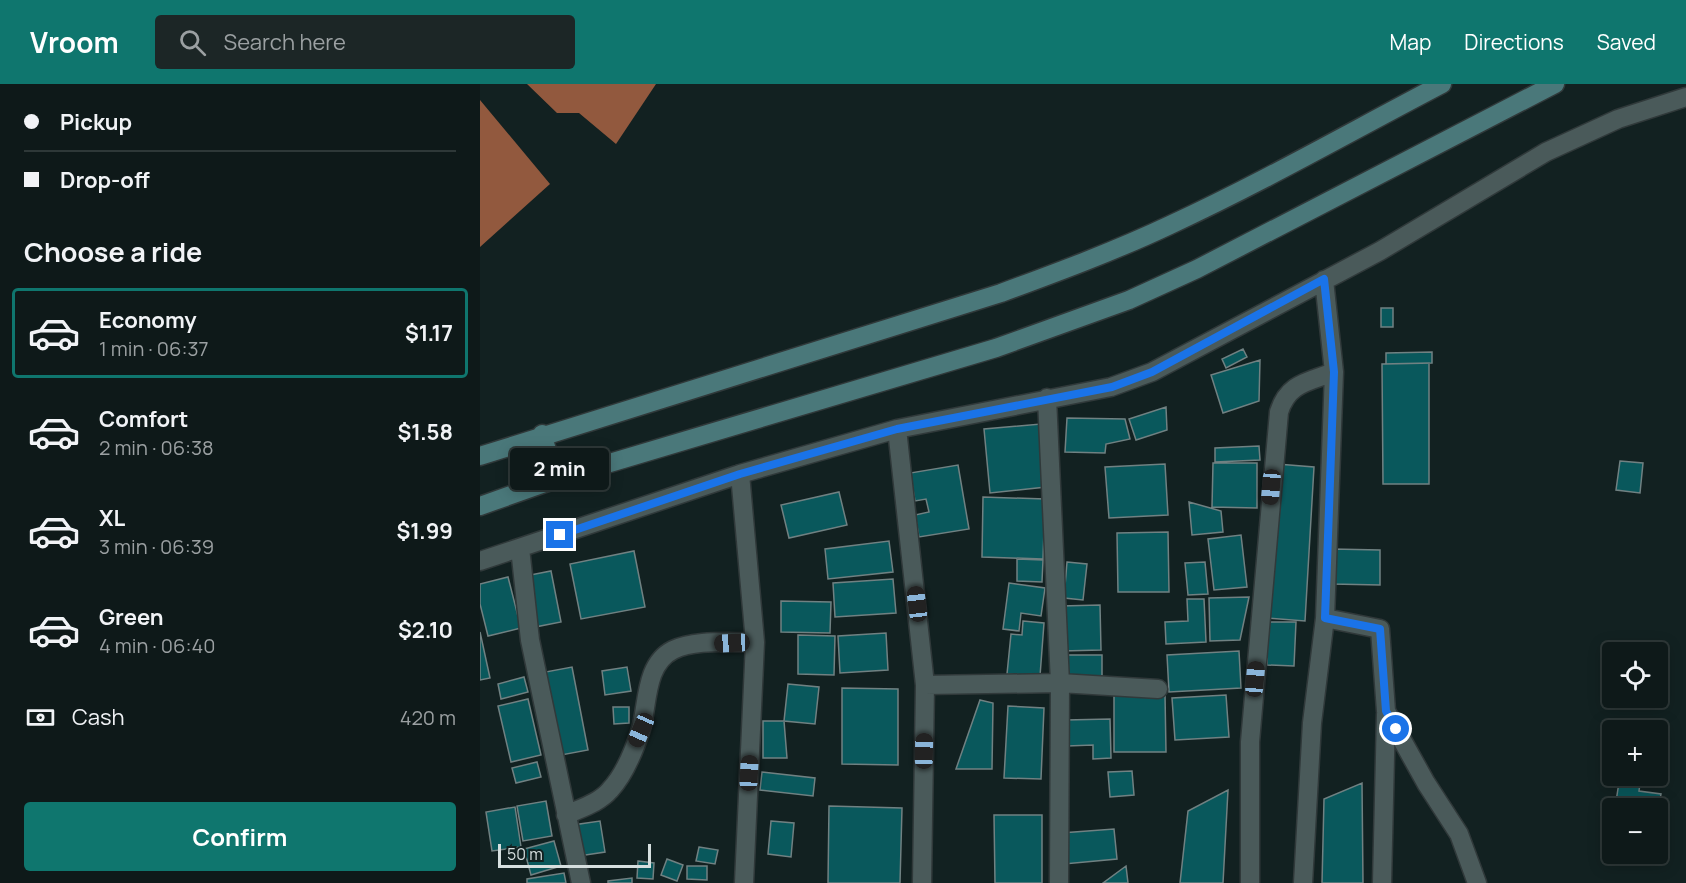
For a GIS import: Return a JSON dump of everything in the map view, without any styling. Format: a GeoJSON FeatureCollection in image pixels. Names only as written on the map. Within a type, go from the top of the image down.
{"type":"FeatureCollection","features":[{"type":"Feature","properties":{"kind":"main road"},"geometry":{"type":"LineString","coordinates":[[480,456],[542,434],[1001,293],[1077,264],[1209,206],[1442,84]]}},
{"type":"Feature","properties":{"kind":"main road"},"geometry":{"type":"LineString","coordinates":[[480,506],[556,479],[996,348],[1129,300],[1197,269],[1555,84]]}},
{"type":"Feature","properties":{"kind":"main road"},"geometry":{"type":"LineString","coordinates":[[542,434],[556,479]]}},
{"type":"Feature","properties":{"kind":"street"},"geometry":{"type":"LineString","coordinates":[[480,561],[740,474],[897,429],[1047,398],[1077,395],[1112,387],[1152,372],[1380,251],[1546,152],[1618,119],[1686,97]]}},
{"type":"Feature","properties":{"kind":"street"},"geometry":{"type":"LineString","coordinates":[[1303,883],[1312,723],[1325,618],[1334,372],[1324,279]]}},
{"type":"Feature","properties":{"kind":"street"},"geometry":{"type":"LineString","coordinates":[[1250,883],[1250,742],[1279,412],[1284,395],[1295,387],[1334,372]]}},
{"type":"Feature","properties":{"kind":"street"},"geometry":{"type":"LineString","coordinates":[[1047,398],[1060,683],[1059,883]]}},
{"type":"Feature","properties":{"kind":"street"},"geometry":{"type":"LineString","coordinates":[[897,429],[925,685],[922,883]]}},
{"type":"Feature","properties":{"kind":"street"},"geometry":{"type":"LineString","coordinates":[[740,474],[755,642],[744,883]]}},
{"type":"Feature","properties":{"kind":"street"},"geometry":{"type":"LineString","coordinates":[[520,548],[530,640],[581,883]]}},
{"type":"Feature","properties":{"kind":"street"},"geometry":{"type":"LineString","coordinates":[[1325,618],[1380,629],[1386,711],[1382,883]]}},
{"type":"Feature","properties":{"kind":"street"},"geometry":{"type":"LineString","coordinates":[[566,815],[599,800],[620,777],[641,730],[649,684],[659,662],[671,651],[684,646],[755,642]]}},
{"type":"Feature","properties":{"kind":"street"},"geometry":{"type":"LineString","coordinates":[[925,685],[1060,683],[1158,689]]}},
{"type":"Feature","properties":{"kind":"street"},"geometry":{"type":"LineString","coordinates":[[1386,711],[1459,834],[1477,883]]}},
{"type":"Feature","properties":{"kind":"shaded area"},"geometry":{"type":"Polygon","coordinates":[[[527,84],[656,84],[616,144],[579,113],[557,113],[527,84]]]}},
{"type":"Feature","properties":{"kind":"shaded area"},"geometry":{"type":"Polygon","coordinates":[[[480,100],[550,184],[480,247],[480,100]]]}},
{"type":"Feature","properties":{"kind":"building"},"geometry":{"type":"Polygon","coordinates":[[[1381,308],[1393,308],[1393,327],[1381,327],[1381,308]]]}},
{"type":"Feature","properties":{"kind":"building"},"geometry":{"type":"Polygon","coordinates":[[[1243,349],[1247,357],[1226,368],[1222,359],[1243,349]]]}},
{"type":"Feature","properties":{"kind":"building"},"geometry":{"type":"Polygon","coordinates":[[[1432,352],[1432,363],[1386,364],[1386,353],[1432,352]]]}},
{"type":"Feature","properties":{"kind":"building"},"geometry":{"type":"Polygon","coordinates":[[[1260,360],[1259,401],[1223,413],[1211,375],[1260,360]]]}},
{"type":"Feature","properties":{"kind":"building"},"geometry":{"type":"Polygon","coordinates":[[[1429,363],[1429,484],[1383,484],[1382,364],[1429,363]]]}},
{"type":"Feature","properties":{"kind":"building"},"geometry":{"type":"Polygon","coordinates":[[[1166,407],[1167,430],[1136,440],[1129,419],[1166,407]]]}},
{"type":"Feature","properties":{"kind":"building"},"geometry":{"type":"Polygon","coordinates":[[[1067,418],[1125,419],[1130,439],[1106,444],[1105,453],[1065,452],[1067,418]]]}},
{"type":"Feature","properties":{"kind":"building"},"geometry":{"type":"Polygon","coordinates":[[[1041,424],[1046,487],[990,493],[984,429],[1041,424]]]}},
{"type":"Feature","properties":{"kind":"building"},"geometry":{"type":"Polygon","coordinates":[[[1259,446],[1260,460],[1215,462],[1215,448],[1259,446]]]}},
{"type":"Feature","properties":{"kind":"building"},"geometry":{"type":"Polygon","coordinates":[[[1620,461],[1643,463],[1640,493],[1616,490],[1620,461]]]}},
{"type":"Feature","properties":{"kind":"building"},"geometry":{"type":"Polygon","coordinates":[[[1213,463],[1257,463],[1257,508],[1212,507],[1213,463]]]}},
{"type":"Feature","properties":{"kind":"building"},"geometry":{"type":"Polygon","coordinates":[[[1165,464],[1168,515],[1109,518],[1105,467],[1165,464]]]}},
{"type":"Feature","properties":{"kind":"building"},"geometry":{"type":"Polygon","coordinates":[[[1277,464],[1314,467],[1305,621],[1268,618],[1277,464]]]}},
{"type":"Feature","properties":{"kind":"building"},"geometry":{"type":"Polygon","coordinates":[[[958,465],[969,529],[919,537],[915,515],[929,512],[926,499],[915,501],[910,473],[958,465]]]}},
{"type":"Feature","properties":{"kind":"building"},"geometry":{"type":"Polygon","coordinates":[[[839,492],[847,525],[789,538],[781,505],[839,492]]]}},
{"type":"Feature","properties":{"kind":"building"},"geometry":{"type":"Polygon","coordinates":[[[983,497],[1045,499],[1043,559],[982,557],[983,497]]]}},
{"type":"Feature","properties":{"kind":"building"},"geometry":{"type":"Polygon","coordinates":[[[1189,502],[1221,511],[1223,532],[1192,535],[1189,502]]]}},
{"type":"Feature","properties":{"kind":"building"},"geometry":{"type":"Polygon","coordinates":[[[1168,532],[1169,592],[1118,592],[1117,533],[1168,532]]]}},
{"type":"Feature","properties":{"kind":"building"},"geometry":{"type":"Polygon","coordinates":[[[1241,535],[1247,587],[1214,590],[1208,539],[1241,535]]]}},
{"type":"Feature","properties":{"kind":"building"},"geometry":{"type":"Polygon","coordinates":[[[889,541],[893,572],[828,579],[825,549],[889,541]]]}},
{"type":"Feature","properties":{"kind":"building"},"geometry":{"type":"Polygon","coordinates":[[[1332,549],[1380,550],[1380,585],[1332,584],[1332,549]]]}},
{"type":"Feature","properties":{"kind":"building"},"geometry":{"type":"Polygon","coordinates":[[[634,551],[645,607],[581,619],[570,564],[634,551]]]}},
{"type":"Feature","properties":{"kind":"building"},"geometry":{"type":"Polygon","coordinates":[[[1017,559],[1043,560],[1042,582],[1017,581],[1017,559]]]}},
{"type":"Feature","properties":{"kind":"building"},"geometry":{"type":"Polygon","coordinates":[[[1067,562],[1087,564],[1083,600],[1064,598],[1067,562]]]}},
{"type":"Feature","properties":{"kind":"building"},"geometry":{"type":"Polygon","coordinates":[[[1205,562],[1208,594],[1188,595],[1185,563],[1205,562]]]}},
{"type":"Feature","properties":{"kind":"building"},"geometry":{"type":"Polygon","coordinates":[[[551,571],[561,622],[535,627],[525,576],[551,571]]]}},
{"type":"Feature","properties":{"kind":"building"},"geometry":{"type":"Polygon","coordinates":[[[508,577],[521,628],[488,636],[480,604],[480,584],[508,577]]]}},
{"type":"Feature","properties":{"kind":"building"},"geometry":{"type":"Polygon","coordinates":[[[893,579],[896,613],[835,617],[833,583],[893,579]]]}},
{"type":"Feature","properties":{"kind":"building"},"geometry":{"type":"Polygon","coordinates":[[[1009,583],[1045,588],[1041,616],[1021,613],[1019,631],[1003,629],[1009,583]]]}},
{"type":"Feature","properties":{"kind":"building"},"geometry":{"type":"Polygon","coordinates":[[[1249,597],[1240,640],[1210,641],[1209,598],[1249,597]]]}},
{"type":"Feature","properties":{"kind":"building"},"geometry":{"type":"Polygon","coordinates":[[[1187,599],[1204,599],[1206,642],[1166,644],[1165,622],[1188,621],[1187,599]]]}},
{"type":"Feature","properties":{"kind":"building"},"geometry":{"type":"Polygon","coordinates":[[[781,601],[831,602],[830,633],[781,632],[781,601]]]}},
{"type":"Feature","properties":{"kind":"building"},"geometry":{"type":"Polygon","coordinates":[[[1100,605],[1101,650],[1062,651],[1061,606],[1100,605]]]}},
{"type":"Feature","properties":{"kind":"building"},"geometry":{"type":"Polygon","coordinates":[[[1023,621],[1044,623],[1040,676],[1007,674],[1011,634],[1022,635],[1023,621]]]}},
{"type":"Feature","properties":{"kind":"building"},"geometry":{"type":"Polygon","coordinates":[[[1268,622],[1296,622],[1294,666],[1267,665],[1268,622]]]}},
{"type":"Feature","properties":{"kind":"building"},"geometry":{"type":"Polygon","coordinates":[[[480,632],[490,678],[480,680],[480,632]]]}},
{"type":"Feature","properties":{"kind":"building"},"geometry":{"type":"Polygon","coordinates":[[[886,633],[888,670],[840,673],[838,636],[886,633]]]}},
{"type":"Feature","properties":{"kind":"building"},"geometry":{"type":"Polygon","coordinates":[[[798,635],[835,636],[834,675],[798,674],[798,635]]]}},
{"type":"Feature","properties":{"kind":"building"},"geometry":{"type":"Polygon","coordinates":[[[1239,651],[1241,688],[1169,692],[1167,655],[1239,651]]]}},
{"type":"Feature","properties":{"kind":"building"},"geometry":{"type":"Polygon","coordinates":[[[1063,655],[1102,655],[1102,681],[1063,681],[1063,655]]]}},
{"type":"Feature","properties":{"kind":"building"},"geometry":{"type":"Polygon","coordinates":[[[572,667],[588,750],[556,756],[540,673],[572,667]]]}},
{"type":"Feature","properties":{"kind":"building"},"geometry":{"type":"Polygon","coordinates":[[[627,667],[631,691],[605,695],[602,671],[627,667]]]}},
{"type":"Feature","properties":{"kind":"building"},"geometry":{"type":"Polygon","coordinates":[[[524,677],[528,692],[501,699],[498,684],[524,677]]]}},
{"type":"Feature","properties":{"kind":"building"},"geometry":{"type":"Polygon","coordinates":[[[788,684],[819,687],[815,724],[784,721],[788,684]]]}},
{"type":"Feature","properties":{"kind":"building"},"geometry":{"type":"Polygon","coordinates":[[[842,688],[898,689],[898,765],[842,764],[842,688]]]}},
{"type":"Feature","properties":{"kind":"building"},"geometry":{"type":"Polygon","coordinates":[[[1114,694],[1165,694],[1166,752],[1114,752],[1114,694]]]}},
{"type":"Feature","properties":{"kind":"building"},"geometry":{"type":"Polygon","coordinates":[[[1226,695],[1229,737],[1175,740],[1172,698],[1226,695]]]}},
{"type":"Feature","properties":{"kind":"building"},"geometry":{"type":"Polygon","coordinates":[[[528,699],[541,755],[511,762],[498,706],[528,699]]]}},
{"type":"Feature","properties":{"kind":"building"},"geometry":{"type":"Polygon","coordinates":[[[980,700],[993,703],[992,769],[956,769],[980,700]]]}},
{"type":"Feature","properties":{"kind":"building"},"geometry":{"type":"Polygon","coordinates":[[[1008,706],[1044,708],[1041,779],[1004,778],[1008,706]]]}},
{"type":"Feature","properties":{"kind":"building"},"geometry":{"type":"Polygon","coordinates":[[[613,707],[629,707],[629,723],[614,724],[613,707]]]}},
{"type":"Feature","properties":{"kind":"building"},"geometry":{"type":"Polygon","coordinates":[[[1110,719],[1111,758],[1093,759],[1093,745],[1067,746],[1066,720],[1110,719]]]}},
{"type":"Feature","properties":{"kind":"building"},"geometry":{"type":"Polygon","coordinates":[[[763,721],[784,721],[787,758],[763,758],[763,721]]]}},
{"type":"Feature","properties":{"kind":"building"},"geometry":{"type":"Polygon","coordinates":[[[537,762],[541,777],[516,783],[512,768],[537,762]]]}},
{"type":"Feature","properties":{"kind":"building"},"geometry":{"type":"Polygon","coordinates":[[[1132,771],[1134,795],[1110,797],[1108,772],[1132,771]]]}},
{"type":"Feature","properties":{"kind":"building"},"geometry":{"type":"Polygon","coordinates":[[[762,772],[815,778],[813,796],[760,790],[762,772]]]}},
{"type":"Feature","properties":{"kind":"building"},"geometry":{"type":"Polygon","coordinates":[[[1362,783],[1363,883],[1322,883],[1324,799],[1362,783]]]}},
{"type":"Feature","properties":{"kind":"building"},"geometry":{"type":"Polygon","coordinates":[[[1618,786],[1640,786],[1639,791],[1661,794],[1660,798],[1617,798],[1618,786]]]}},
{"type":"Feature","properties":{"kind":"building"},"geometry":{"type":"Polygon","coordinates":[[[1228,790],[1223,883],[1180,883],[1188,811],[1228,790]]]}},
{"type":"Feature","properties":{"kind":"building"},"geometry":{"type":"Polygon","coordinates":[[[546,801],[552,836],[523,841],[517,806],[546,801]]]}},
{"type":"Feature","properties":{"kind":"building"},"geometry":{"type":"Polygon","coordinates":[[[829,806],[902,808],[900,883],[828,883],[829,806]]]}},
{"type":"Feature","properties":{"kind":"building"},"geometry":{"type":"Polygon","coordinates":[[[515,807],[521,847],[492,851],[486,812],[515,807]]]}},
{"type":"Feature","properties":{"kind":"building"},"geometry":{"type":"Polygon","coordinates":[[[994,815],[1042,815],[1042,883],[995,883],[994,815]]]}},
{"type":"Feature","properties":{"kind":"building"},"geometry":{"type":"Polygon","coordinates":[[[600,821],[605,852],[579,856],[573,825],[600,821]]]}},
{"type":"Feature","properties":{"kind":"building"},"geometry":{"type":"Polygon","coordinates":[[[771,821],[794,823],[791,857],[768,854],[771,821]]]}},
{"type":"Feature","properties":{"kind":"building"},"geometry":{"type":"Polygon","coordinates":[[[1114,829],[1117,859],[1064,864],[1061,833],[1114,829]]]}},
{"type":"Feature","properties":{"kind":"building"},"geometry":{"type":"Polygon","coordinates":[[[554,841],[561,866],[531,875],[524,849],[554,841]]]}},
{"type":"Feature","properties":{"kind":"building"},"geometry":{"type":"Polygon","coordinates":[[[699,847],[718,850],[715,864],[696,861],[699,847]]]}},
{"type":"Feature","properties":{"kind":"building"},"geometry":{"type":"Polygon","coordinates":[[[667,859],[683,865],[677,881],[661,875],[667,859]]]}},
{"type":"Feature","properties":{"kind":"building"},"geometry":{"type":"Polygon","coordinates":[[[638,861],[654,863],[653,879],[637,878],[638,861]]]}},
{"type":"Feature","properties":{"kind":"building"},"geometry":{"type":"Polygon","coordinates":[[[687,866],[707,866],[707,880],[687,879],[687,866]]]}},
{"type":"Feature","properties":{"kind":"building"},"geometry":{"type":"Polygon","coordinates":[[[1126,866],[1128,883],[1103,883],[1126,866]]]}},
{"type":"Feature","properties":{"kind":"building"},"geometry":{"type":"Polygon","coordinates":[[[564,873],[566,883],[527,883],[527,879],[564,873]]]}},
{"type":"Feature","properties":{"kind":"building"},"geometry":{"type":"Polygon","coordinates":[[[632,878],[632,883],[608,883],[608,881],[632,878]]]}},
{"type":"Feature","properties":{"kind":"route"},"geometry":{"type":"LineString","coordinates":[[560,535],[740,474],[897,429],[1112,387],[1152,372],[1324,279],[1334,372],[1325,618],[1380,629],[1386,711],[1396,729]]}}]}
